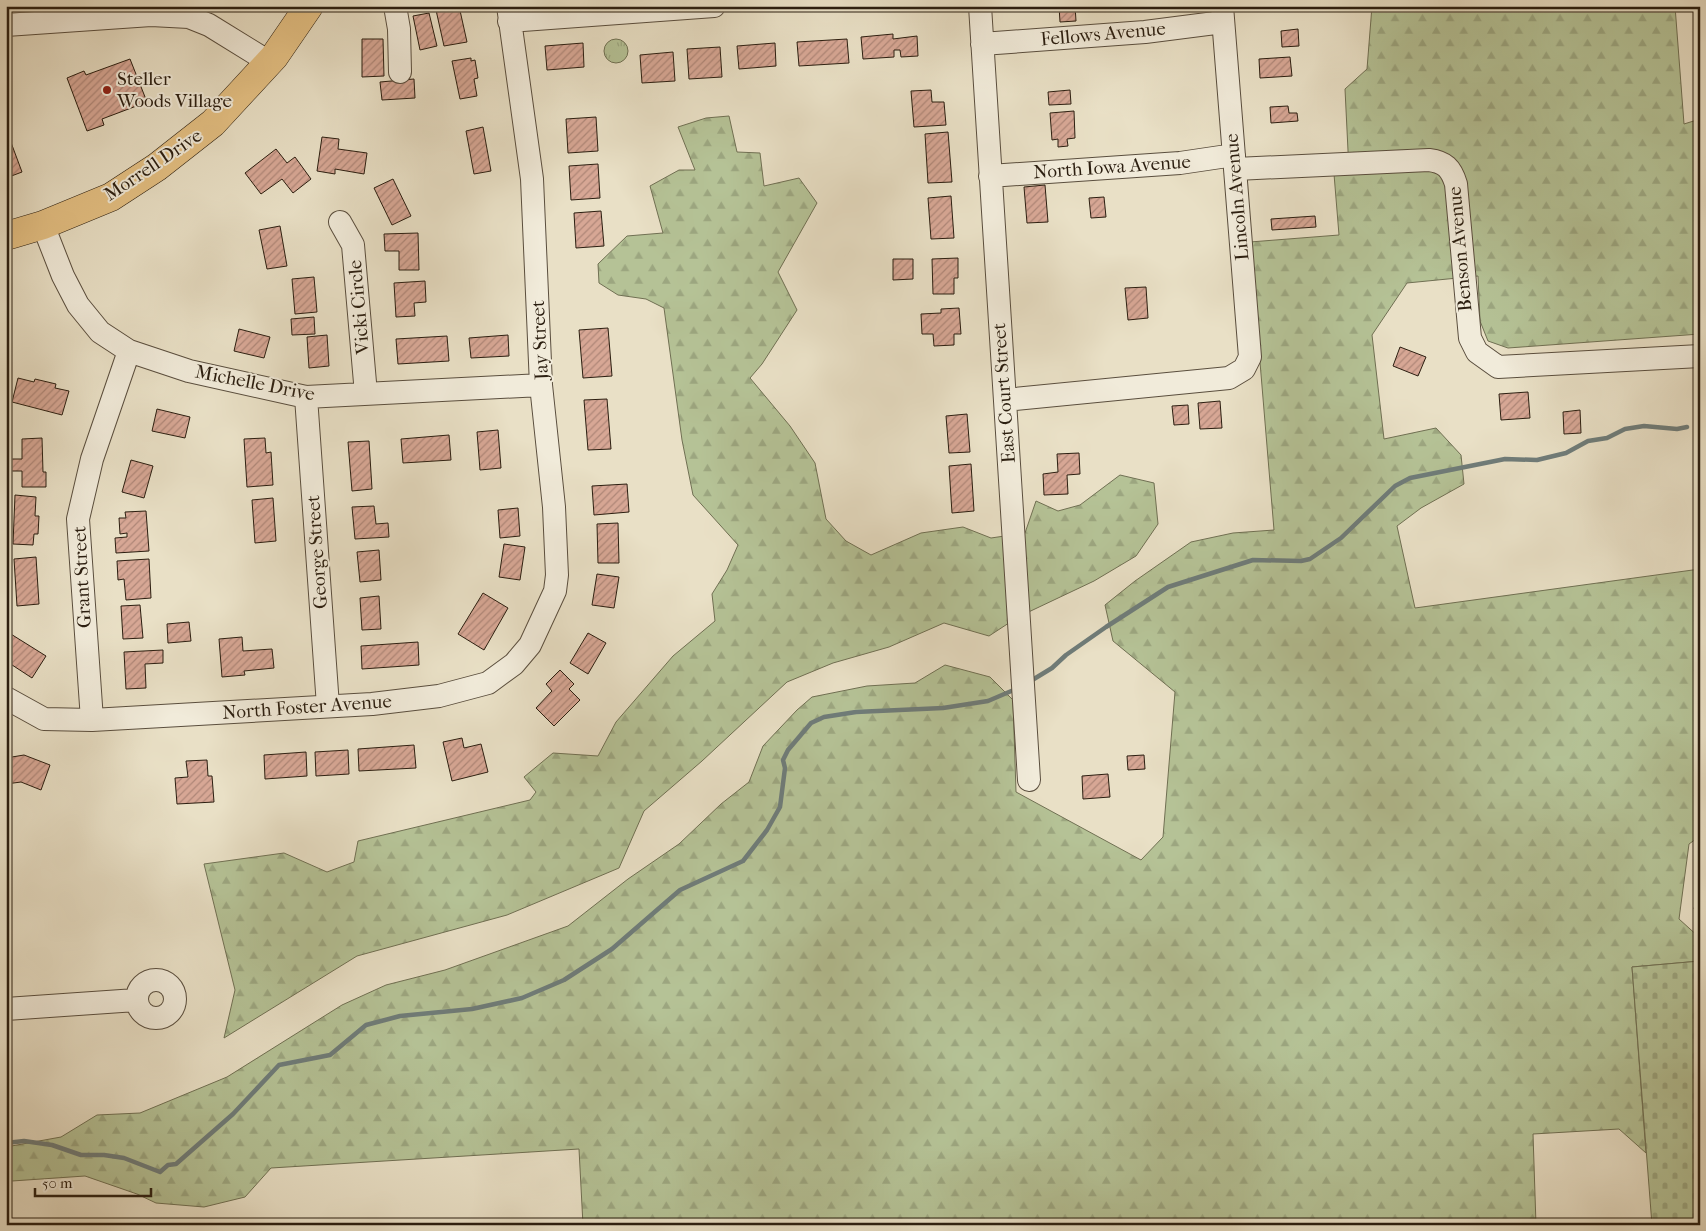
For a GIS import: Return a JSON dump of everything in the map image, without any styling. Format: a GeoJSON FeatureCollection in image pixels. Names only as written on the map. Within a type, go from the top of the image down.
{"type":"FeatureCollection","features":[{"type":"Feature","properties":{"kind":"main road","name":"Morrell Drive"},"geometry":{"type":"LineString","coordinates":[[6,236],[43,225],[111,197],[156,167],[213,123],[269,62],[309,6]]}},
{"type":"Feature","properties":{"kind":"street"},"geometry":{"type":"LineString","coordinates":[[395,6],[399,29],[400,72]]}},
{"type":"Feature","properties":{"kind":"street"},"geometry":{"type":"LineString","coordinates":[[508,14],[714,6]]}},
{"type":"Feature","properties":{"kind":"street","name":"East Court Street"},"geometry":{"type":"LineString","coordinates":[[980,6],[1029,780]]}},
{"type":"Feature","properties":{"kind":"street"},"geometry":{"type":"LineString","coordinates":[[6,25],[41,14],[189,17],[209,25],[269,62]]}},
{"type":"Feature","properties":{"kind":"street","name":"Jay Street"},"geometry":{"type":"LineString","coordinates":[[508,14],[532,179],[542,385],[554,507],[557,575],[555,591],[545,615],[530,645],[514,664]]}},
{"type":"Feature","properties":{"kind":"street","name":"Fellows Avenue"},"geometry":{"type":"LineString","coordinates":[[982,44],[1145,32],[1222,14]]}},
{"type":"Feature","properties":{"kind":"street","name":"Lincoln Avenue"},"geometry":{"type":"LineString","coordinates":[[1005,400],[1229,378],[1244,370],[1250,356],[1222,14]]}},
{"type":"Feature","properties":{"kind":"street","name":"North Iowa Avenue"},"geometry":{"type":"LineString","coordinates":[[990,176],[1180,163],[1429,160]]}},
{"type":"Feature","properties":{"kind":"street","name":"Benson Avenue"},"geometry":{"type":"LineString","coordinates":[[1429,160],[1442,162],[1451,170],[1456,184],[1467,323],[1470,338],[1477,352],[1498,367],[1700,356]]}},
{"type":"Feature","properties":{"kind":"street","name":"Vicki Circle"},"geometry":{"type":"LineString","coordinates":[[340,222],[353,245],[366,394]]}},
{"type":"Feature","properties":{"kind":"street","name":"Michelle Drive"},"geometry":{"type":"LineString","coordinates":[[43,225],[63,276],[78,305],[100,332],[130,351],[189,371],[306,397],[542,385]]}},
{"type":"Feature","properties":{"kind":"street","name":"Grant Street"},"geometry":{"type":"LineString","coordinates":[[92,720],[78,518],[92,460],[130,351]]}},
{"type":"Feature","properties":{"kind":"street","name":"George Street"},"geometry":{"type":"LineString","coordinates":[[306,397],[328,706]]}},
{"type":"Feature","properties":{"kind":"street","name":"North Foster Avenue"},"geometry":{"type":"LineString","coordinates":[[6,698],[44,719],[92,720],[382,703],[461,692],[488,682],[514,664]]}},
{"type":"Feature","properties":{"kind":"street"},"geometry":{"type":"LineString","coordinates":[[6,1009],[136,1000]]}},
{"type":"Feature","properties":{"kind":"green space"},"geometry":{"type":"Polygon","coordinates":[[[1372,6],[1675,6],[1684,124],[1700,119],[1700,334],[1508,348],[1488,341],[1480,321],[1478,276],[1407,283],[1372,335],[1384,439],[1436,428],[1461,455],[1464,484],[1421,508],[1397,526],[1415,608],[1700,569],[1700,836],[1689,844],[1679,919],[1700,938],[1700,961],[1632,967],[1646,1153],[1619,1129],[1533,1134],[1536,1225],[583,1225],[579,1149],[271,1168],[245,1197],[204,1207],[156,1203],[137,1194],[85,1176],[12,1181],[6,1186],[6,1147],[61,1137],[97,1115],[140,1113],[227,1077],[342,1005],[386,985],[445,970],[568,926],[628,879],[679,844],[721,804],[749,782],[763,746],[812,697],[867,686],[915,683],[945,665],[990,677],[1013,700],[1016,792],[1141,860],[1163,837],[1175,692],[1113,641],[1105,605],[1135,581],[1191,542],[1233,533],[1274,530],[1250,242],[1339,235],[1334,174],[1349,171],[1345,89],[1367,69],[1372,6]]]}},
{"type":"Feature","properties":{"kind":"green space"},"geometry":{"type":"Polygon","coordinates":[[[616,39],[624,43],[628,51],[624,59],[616,63],[608,59],[604,51],[608,43],[616,39]]]}},
{"type":"Feature","properties":{"kind":"green space"},"geometry":{"type":"Polygon","coordinates":[[[729,116],[737,152],[760,153],[764,186],[799,178],[817,203],[778,272],[797,310],[762,364],[750,378],[790,426],[815,463],[826,519],[846,541],[871,555],[921,533],[963,527],[991,538],[1025,533],[1036,501],[1058,511],[1080,505],[1120,475],[1154,483],[1158,524],[1136,556],[1094,581],[1018,617],[989,636],[944,623],[889,647],[833,663],[787,682],[702,761],[644,811],[619,868],[507,915],[357,956],[224,1038],[235,990],[204,864],[284,853],[327,872],[354,862],[358,841],[530,800],[536,792],[524,777],[553,753],[598,756],[616,722],[673,656],[715,621],[712,594],[727,570],[738,545],[693,495],[682,440],[664,308],[646,299],[618,295],[599,283],[598,264],[627,236],[663,233],[650,186],[679,170],[695,170],[678,127],[706,118],[729,116]]]}},
{"type":"Feature","properties":{"kind":"green space"},"geometry":{"type":"Polygon","coordinates":[[[1700,961],[1700,1225],[1652,1225],[1632,967],[1700,961]]]}},
{"type":"Feature","properties":{"kind":"building"},"geometry":{"type":"Polygon","coordinates":[[[459,6],[467,42],[444,46],[436,10],[459,6]]]}},
{"type":"Feature","properties":{"kind":"building"},"geometry":{"type":"Polygon","coordinates":[[[1059,6],[1075,6],[1076,21],[1060,22],[1059,6]]]}},
{"type":"Feature","properties":{"kind":"building"},"geometry":{"type":"Polygon","coordinates":[[[429,13],[437,46],[420,50],[413,16],[429,13]]]}},
{"type":"Feature","properties":{"kind":"building"},"geometry":{"type":"Polygon","coordinates":[[[1298,29],[1299,46],[1282,47],[1281,31],[1298,29]]]}},
{"type":"Feature","properties":{"kind":"building"},"geometry":{"type":"Polygon","coordinates":[[[893,34],[893,39],[917,36],[918,56],[901,57],[900,50],[894,50],[894,57],[863,59],[861,37],[893,34]]]}},
{"type":"Feature","properties":{"kind":"building"},"geometry":{"type":"Polygon","coordinates":[[[362,39],[383,39],[384,76],[362,77],[362,39]]]}},
{"type":"Feature","properties":{"kind":"building"},"geometry":{"type":"Polygon","coordinates":[[[847,39],[849,63],[799,66],[797,42],[847,39]]]}},
{"type":"Feature","properties":{"kind":"building"},"geometry":{"type":"Polygon","coordinates":[[[583,43],[584,67],[547,70],[545,46],[583,43]]]}},
{"type":"Feature","properties":{"kind":"building"},"geometry":{"type":"Polygon","coordinates":[[[775,43],[776,66],[739,69],[737,46],[775,43]]]}},
{"type":"Feature","properties":{"kind":"building"},"geometry":{"type":"Polygon","coordinates":[[[720,47],[722,77],[689,79],[687,49],[720,47]]]}},
{"type":"Feature","properties":{"kind":"building"},"geometry":{"type":"Polygon","coordinates":[[[673,52],[675,81],[642,83],[640,55],[673,52]]]}},
{"type":"Feature","properties":{"kind":"building"},"geometry":{"type":"Polygon","coordinates":[[[1290,57],[1292,76],[1260,78],[1259,59],[1290,57]]]}},
{"type":"Feature","properties":{"kind":"building"},"geometry":{"type":"Polygon","coordinates":[[[471,58],[471,61],[475,60],[478,78],[474,79],[477,96],[460,99],[452,61],[471,58]]]}},
{"type":"Feature","properties":{"kind":"building","name":"Steller Woods Village"},"geometry":{"type":"Polygon","coordinates":[[[130,59],[147,102],[102,119],[104,125],[87,131],[67,78],[84,71],[86,75],[130,59]]]}},
{"type":"Feature","properties":{"kind":"building"},"geometry":{"type":"Polygon","coordinates":[[[414,79],[415,98],[382,100],[380,82],[414,79]]]}},
{"type":"Feature","properties":{"kind":"building"},"geometry":{"type":"Polygon","coordinates":[[[931,90],[932,102],[944,102],[946,125],[914,127],[911,91],[931,90]]]}},
{"type":"Feature","properties":{"kind":"building"},"geometry":{"type":"Polygon","coordinates":[[[1070,90],[1071,104],[1049,105],[1048,92],[1070,90]]]}},
{"type":"Feature","properties":{"kind":"building"},"geometry":{"type":"Polygon","coordinates":[[[1288,106],[1289,113],[1297,113],[1298,121],[1271,123],[1270,107],[1288,106]]]}},
{"type":"Feature","properties":{"kind":"building"},"geometry":{"type":"Polygon","coordinates":[[[1074,111],[1075,138],[1067,139],[1068,146],[1058,147],[1058,139],[1052,140],[1050,113],[1074,111]]]}},
{"type":"Feature","properties":{"kind":"building"},"geometry":{"type":"Polygon","coordinates":[[[596,117],[598,151],[568,153],[566,119],[596,117]]]}},
{"type":"Feature","properties":{"kind":"building"},"geometry":{"type":"Polygon","coordinates":[[[483,127],[491,171],[474,174],[466,131],[483,127]]]}},
{"type":"Feature","properties":{"kind":"building"},"geometry":{"type":"Polygon","coordinates":[[[6,129],[22,172],[6,178],[6,129]]]}},
{"type":"Feature","properties":{"kind":"building"},"geometry":{"type":"Polygon","coordinates":[[[948,132],[952,182],[928,183],[925,134],[948,132]]]}},
{"type":"Feature","properties":{"kind":"building"},"geometry":{"type":"Polygon","coordinates":[[[322,137],[339,139],[338,149],[367,153],[364,174],[335,169],[335,174],[317,171],[322,137]]]}},
{"type":"Feature","properties":{"kind":"building"},"geometry":{"type":"Polygon","coordinates":[[[276,149],[287,163],[295,157],[311,179],[293,193],[282,179],[261,194],[245,173],[276,149]]]}},
{"type":"Feature","properties":{"kind":"building"},"geometry":{"type":"Polygon","coordinates":[[[598,164],[600,198],[571,200],[569,166],[598,164]]]}},
{"type":"Feature","properties":{"kind":"building"},"geometry":{"type":"Polygon","coordinates":[[[393,179],[411,216],[392,225],[374,188],[393,179]]]}},
{"type":"Feature","properties":{"kind":"building"},"geometry":{"type":"Polygon","coordinates":[[[1045,185],[1048,222],[1027,223],[1024,187],[1045,185]]]}},
{"type":"Feature","properties":{"kind":"building"},"geometry":{"type":"Polygon","coordinates":[[[951,196],[954,238],[931,239],[928,198],[951,196]]]}},
{"type":"Feature","properties":{"kind":"building"},"geometry":{"type":"Polygon","coordinates":[[[1104,197],[1106,217],[1091,218],[1089,198],[1104,197]]]}},
{"type":"Feature","properties":{"kind":"building"},"geometry":{"type":"Polygon","coordinates":[[[601,211],[604,246],[576,248],[574,213],[601,211]]]}},
{"type":"Feature","properties":{"kind":"building"},"geometry":{"type":"Polygon","coordinates":[[[1315,216],[1316,227],[1272,230],[1271,219],[1315,216]]]}},
{"type":"Feature","properties":{"kind":"building"},"geometry":{"type":"Polygon","coordinates":[[[280,226],[287,266],[267,269],[259,230],[280,226]]]}},
{"type":"Feature","properties":{"kind":"building"},"geometry":{"type":"Polygon","coordinates":[[[418,233],[419,270],[399,270],[399,251],[385,251],[384,234],[418,233]]]}},
{"type":"Feature","properties":{"kind":"building"},"geometry":{"type":"Polygon","coordinates":[[[958,258],[958,278],[954,278],[954,294],[933,294],[932,259],[958,258]]]}},
{"type":"Feature","properties":{"kind":"building"},"geometry":{"type":"Polygon","coordinates":[[[893,259],[913,259],[913,279],[893,280],[893,259]]]}},
{"type":"Feature","properties":{"kind":"building"},"geometry":{"type":"Polygon","coordinates":[[[314,277],[317,312],[295,314],[292,279],[314,277]]]}},
{"type":"Feature","properties":{"kind":"building"},"geometry":{"type":"Polygon","coordinates":[[[425,281],[426,302],[414,303],[415,316],[396,317],[394,283],[425,281]]]}},
{"type":"Feature","properties":{"kind":"building"},"geometry":{"type":"Polygon","coordinates":[[[1146,287],[1148,318],[1128,320],[1125,288],[1146,287]]]}},
{"type":"Feature","properties":{"kind":"building"},"geometry":{"type":"Polygon","coordinates":[[[959,308],[961,334],[954,334],[954,345],[934,346],[933,334],[922,334],[921,314],[941,313],[941,309],[959,308]]]}},
{"type":"Feature","properties":{"kind":"building"},"geometry":{"type":"Polygon","coordinates":[[[314,317],[315,334],[292,335],[291,319],[314,317]]]}},
{"type":"Feature","properties":{"kind":"building"},"geometry":{"type":"Polygon","coordinates":[[[608,328],[612,376],[583,378],[579,330],[608,328]]]}},
{"type":"Feature","properties":{"kind":"building"},"geometry":{"type":"Polygon","coordinates":[[[239,329],[270,337],[264,358],[234,351],[239,329]]]}},
{"type":"Feature","properties":{"kind":"building"},"geometry":{"type":"Polygon","coordinates":[[[327,335],[329,366],[309,368],[307,337],[327,335]]]}},
{"type":"Feature","properties":{"kind":"building"},"geometry":{"type":"Polygon","coordinates":[[[508,335],[509,356],[471,358],[469,338],[508,335]]]}},
{"type":"Feature","properties":{"kind":"building"},"geometry":{"type":"Polygon","coordinates":[[[447,336],[449,361],[398,364],[396,339],[447,336]]]}},
{"type":"Feature","properties":{"kind":"building"},"geometry":{"type":"Polygon","coordinates":[[[1400,347],[1426,357],[1418,376],[1393,366],[1400,347]]]}},
{"type":"Feature","properties":{"kind":"building"},"geometry":{"type":"Polygon","coordinates":[[[18,378],[34,382],[35,379],[56,384],[55,388],[69,391],[62,415],[12,402],[18,378]]]}},
{"type":"Feature","properties":{"kind":"building"},"geometry":{"type":"Polygon","coordinates":[[[1528,392],[1530,418],[1501,420],[1499,394],[1528,392]]]}},
{"type":"Feature","properties":{"kind":"building"},"geometry":{"type":"Polygon","coordinates":[[[607,399],[611,449],[588,450],[584,400],[607,399]]]}},
{"type":"Feature","properties":{"kind":"building"},"geometry":{"type":"Polygon","coordinates":[[[1220,401],[1222,428],[1200,429],[1198,403],[1220,401]]]}},
{"type":"Feature","properties":{"kind":"building"},"geometry":{"type":"Polygon","coordinates":[[[1188,405],[1189,424],[1174,425],[1172,406],[1188,405]]]}},
{"type":"Feature","properties":{"kind":"building"},"geometry":{"type":"Polygon","coordinates":[[[157,409],[190,417],[185,438],[152,431],[157,409]]]}},
{"type":"Feature","properties":{"kind":"building"},"geometry":{"type":"Polygon","coordinates":[[[1580,410],[1581,433],[1564,434],[1563,412],[1580,410]]]}},
{"type":"Feature","properties":{"kind":"building"},"geometry":{"type":"Polygon","coordinates":[[[967,414],[970,452],[949,453],[946,416],[967,414]]]}},
{"type":"Feature","properties":{"kind":"building"},"geometry":{"type":"Polygon","coordinates":[[[498,430],[501,468],[480,470],[477,432],[498,430]]]}},
{"type":"Feature","properties":{"kind":"building"},"geometry":{"type":"Polygon","coordinates":[[[449,435],[451,460],[403,463],[401,439],[449,435]]]}},
{"type":"Feature","properties":{"kind":"building"},"geometry":{"type":"Polygon","coordinates":[[[42,438],[43,472],[46,472],[46,487],[22,487],[22,471],[11,471],[11,459],[22,459],[22,439],[42,438]]]}},
{"type":"Feature","properties":{"kind":"building"},"geometry":{"type":"Polygon","coordinates":[[[265,438],[266,453],[271,452],[273,485],[247,487],[244,439],[265,438]]]}},
{"type":"Feature","properties":{"kind":"building"},"geometry":{"type":"Polygon","coordinates":[[[369,441],[372,489],[352,491],[348,442],[369,441]]]}},
{"type":"Feature","properties":{"kind":"building"},"geometry":{"type":"Polygon","coordinates":[[[1079,453],[1080,474],[1067,475],[1068,494],[1044,495],[1043,474],[1058,472],[1057,454],[1079,453]]]}},
{"type":"Feature","properties":{"kind":"building"},"geometry":{"type":"Polygon","coordinates":[[[131,460],[153,466],[144,498],[122,492],[131,460]]]}},
{"type":"Feature","properties":{"kind":"building"},"geometry":{"type":"Polygon","coordinates":[[[971,464],[974,511],[952,513],[949,466],[971,464]]]}},
{"type":"Feature","properties":{"kind":"building"},"geometry":{"type":"Polygon","coordinates":[[[627,484],[629,512],[594,515],[592,486],[627,484]]]}},
{"type":"Feature","properties":{"kind":"building"},"geometry":{"type":"Polygon","coordinates":[[[15,495],[36,497],[35,516],[39,516],[38,534],[34,534],[33,545],[13,544],[15,495]]]}},
{"type":"Feature","properties":{"kind":"building"},"geometry":{"type":"Polygon","coordinates":[[[273,498],[276,541],[255,543],[252,500],[273,498]]]}},
{"type":"Feature","properties":{"kind":"building"},"geometry":{"type":"Polygon","coordinates":[[[374,506],[376,524],[388,523],[389,537],[355,539],[352,507],[374,506]]]}},
{"type":"Feature","properties":{"kind":"building"},"geometry":{"type":"Polygon","coordinates":[[[518,508],[520,536],[500,538],[498,510],[518,508]]]}},
{"type":"Feature","properties":{"kind":"building"},"geometry":{"type":"Polygon","coordinates":[[[146,511],[149,551],[116,553],[115,538],[127,537],[127,533],[120,534],[119,518],[126,518],[125,512],[146,511]]]}},
{"type":"Feature","properties":{"kind":"building"},"geometry":{"type":"Polygon","coordinates":[[[618,523],[619,563],[598,563],[597,524],[618,523]]]}},
{"type":"Feature","properties":{"kind":"building"},"geometry":{"type":"Polygon","coordinates":[[[504,544],[525,547],[520,580],[499,577],[504,544]]]}},
{"type":"Feature","properties":{"kind":"building"},"geometry":{"type":"Polygon","coordinates":[[[379,550],[381,580],[360,582],[357,552],[379,550]]]}},
{"type":"Feature","properties":{"kind":"building"},"geometry":{"type":"Polygon","coordinates":[[[36,557],[39,604],[17,606],[14,559],[36,557]]]}},
{"type":"Feature","properties":{"kind":"building"},"geometry":{"type":"Polygon","coordinates":[[[149,559],[151,598],[126,600],[124,579],[118,580],[117,561],[149,559]]]}},
{"type":"Feature","properties":{"kind":"building"},"geometry":{"type":"Polygon","coordinates":[[[597,574],[619,577],[614,608],[592,605],[597,574]]]}},
{"type":"Feature","properties":{"kind":"building"},"geometry":{"type":"Polygon","coordinates":[[[483,593],[508,608],[484,650],[458,634],[483,593]]]}},
{"type":"Feature","properties":{"kind":"building"},"geometry":{"type":"Polygon","coordinates":[[[379,596],[381,629],[362,630],[360,598],[379,596]]]}},
{"type":"Feature","properties":{"kind":"building"},"geometry":{"type":"Polygon","coordinates":[[[140,605],[143,638],[123,639],[121,606],[140,605]]]}},
{"type":"Feature","properties":{"kind":"building"},"geometry":{"type":"Polygon","coordinates":[[[189,622],[191,641],[168,643],[167,624],[189,622]]]}},
{"type":"Feature","properties":{"kind":"building"},"geometry":{"type":"Polygon","coordinates":[[[6,631],[46,656],[32,678],[6,661],[6,631]]]}},
{"type":"Feature","properties":{"kind":"building"},"geometry":{"type":"Polygon","coordinates":[[[588,633],[606,643],[588,674],[570,663],[588,633]]]}},
{"type":"Feature","properties":{"kind":"building"},"geometry":{"type":"Polygon","coordinates":[[[242,637],[243,651],[272,649],[274,668],[244,671],[245,675],[222,677],[219,639],[242,637]]]}},
{"type":"Feature","properties":{"kind":"building"},"geometry":{"type":"Polygon","coordinates":[[[418,642],[419,665],[362,669],[361,646],[418,642]]]}},
{"type":"Feature","properties":{"kind":"building"},"geometry":{"type":"Polygon","coordinates":[[[163,650],[163,663],[145,664],[146,688],[126,689],[124,652],[163,650]]]}},
{"type":"Feature","properties":{"kind":"building"},"geometry":{"type":"Polygon","coordinates":[[[560,670],[574,684],[569,689],[580,700],[554,726],[536,708],[552,691],[546,684],[560,670]]]}},
{"type":"Feature","properties":{"kind":"building"},"geometry":{"type":"Polygon","coordinates":[[[462,738],[464,748],[481,744],[488,772],[452,781],[443,742],[462,738]]]}},
{"type":"Feature","properties":{"kind":"building"},"geometry":{"type":"Polygon","coordinates":[[[414,745],[416,768],[359,771],[358,749],[414,745]]]}},
{"type":"Feature","properties":{"kind":"building"},"geometry":{"type":"Polygon","coordinates":[[[348,750],[349,774],[316,776],[315,752],[348,750]]]}},
{"type":"Feature","properties":{"kind":"building"},"geometry":{"type":"Polygon","coordinates":[[[306,752],[307,776],[265,779],[264,755],[306,752]]]}},
{"type":"Feature","properties":{"kind":"building"},"geometry":{"type":"Polygon","coordinates":[[[24,755],[50,765],[41,790],[21,782],[6,784],[6,758],[24,755]]]}},
{"type":"Feature","properties":{"kind":"building"},"geometry":{"type":"Polygon","coordinates":[[[1144,755],[1145,769],[1128,770],[1127,756],[1144,755]]]}},
{"type":"Feature","properties":{"kind":"building"},"geometry":{"type":"Polygon","coordinates":[[[207,760],[208,776],[212,776],[214,802],[177,804],[175,778],[188,777],[186,761],[207,760]]]}},
{"type":"Feature","properties":{"kind":"building"},"geometry":{"type":"Polygon","coordinates":[[[1108,774],[1110,797],[1083,799],[1082,776],[1108,774]]]}},
{"type":"Feature","properties":{"kind":"building"},"geometry":{"type":"Polygon","coordinates":[[[1700,880],[1700,911],[1694,909],[1700,880]]]}},
{"type":"Feature","properties":{"kind":"waterway"},"geometry":{"type":"LineString","coordinates":[[1029,682],[1052,668],[1066,655],[1106,627],[1168,587],[1253,560],[1301,561],[1310,559],[1341,538],[1395,486],[1410,478],[1505,459],[1537,460],[1566,453],[1588,441],[1607,438],[1625,429],[1644,426],[1677,429],[1687,427]]}},
{"type":"Feature","properties":{"kind":"waterway"},"geometry":{"type":"LineString","coordinates":[[6,1143],[24,1141],[52,1145],[81,1155],[104,1155],[124,1158],[160,1172],[168,1165],[176,1164],[233,1114],[279,1065],[330,1055],[366,1025],[400,1016],[472,1009],[522,998],[564,980],[612,949],[680,890],[743,861],[767,830],[780,807],[785,768],[783,760],[788,750],[811,723],[824,717],[856,712],[943,708],[988,701],[1016,689]]}},
{"type":"Feature","properties":{"kind":"place","name":"Steller Woods Village"},"geometry":{"type":"Point","coordinates":[107,90]}}]}
